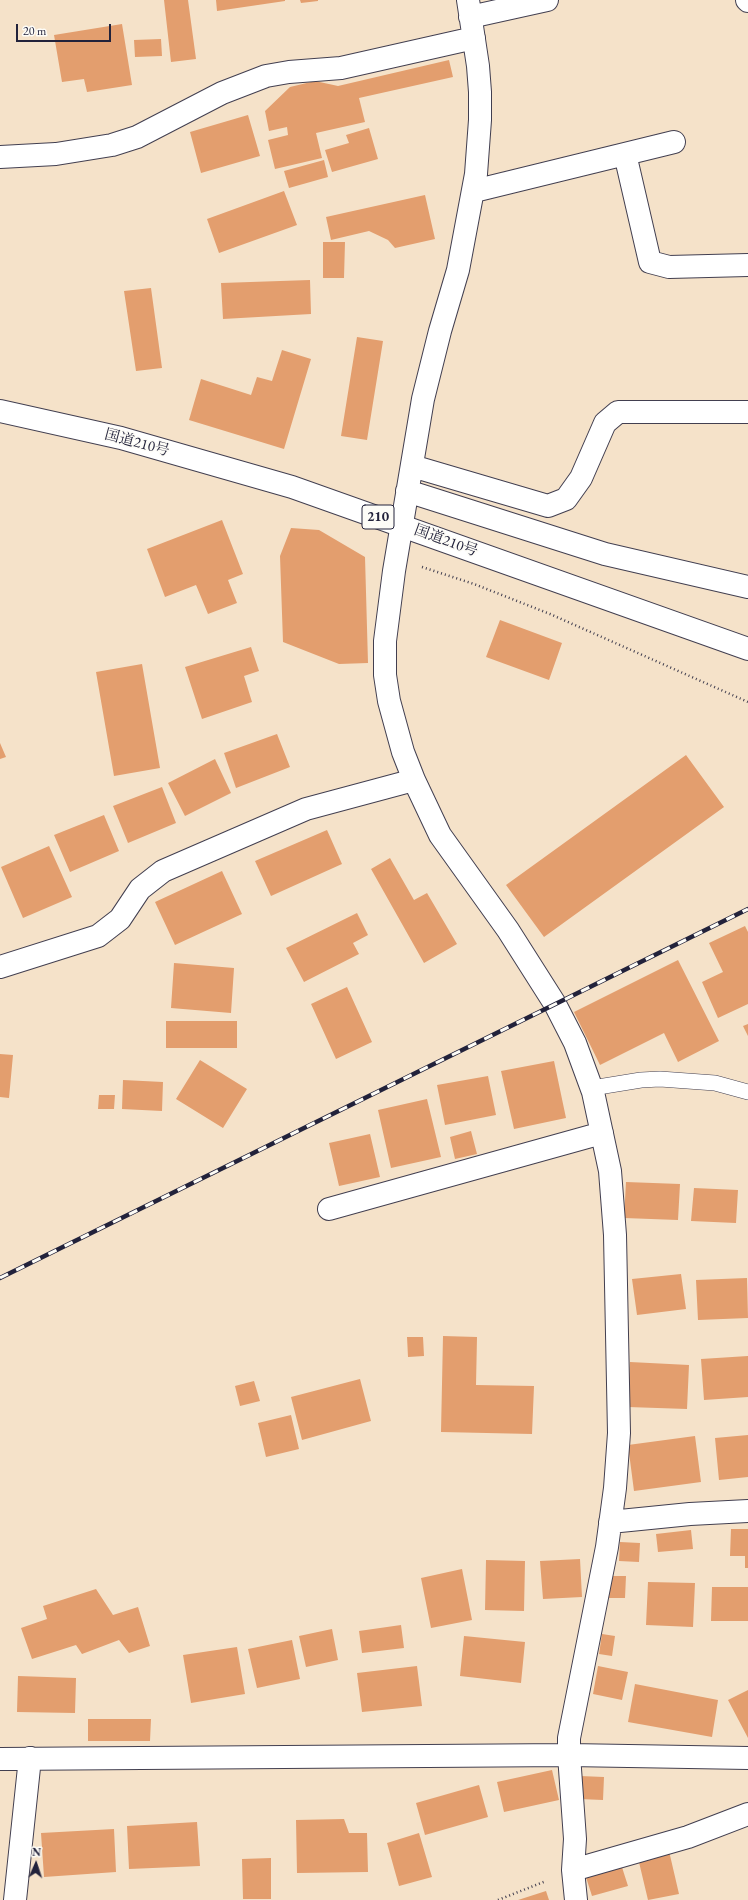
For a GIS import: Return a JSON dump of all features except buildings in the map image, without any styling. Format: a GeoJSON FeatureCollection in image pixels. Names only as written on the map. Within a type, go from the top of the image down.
{"type":"FeatureCollection","features":[{"type":"Feature","properties":{"kind":"main road"},"geometry":{"type":"LineString","coordinates":[[547,0],[469,8],[478,66],[480,120],[474,191],[458,270],[440,331],[423,399],[394,571],[386,641],[386,675],[392,715],[414,780],[440,835],[508,930],[555,1004],[575,1043],[592,1088],[602,1134],[606,1143],[610,1171],[615,1242],[619,1433],[610,1522],[570,1738],[569,1755],[575,1839],[573,1870],[576,1900]]}},
{"type":"Feature","properties":{"kind":"main road"},"geometry":{"type":"LineString","coordinates":[[0,157],[56,154],[112,145],[137,137],[222,93],[266,76],[289,72],[341,68],[474,38]]}},
{"type":"Feature","properties":{"kind":"main road"},"geometry":{"type":"LineString","coordinates":[[474,191],[674,142]]}},
{"type":"Feature","properties":{"kind":"main road"},"geometry":{"type":"LineString","coordinates":[[625,154],[650,262],[669,267],[748,265]]}},
{"type":"Feature","properties":{"kind":"main road","name":"国道210号"},"geometry":{"type":"LineString","coordinates":[[0,411],[121,438],[292,487],[748,649]]}},
{"type":"Feature","properties":{"kind":"main road"},"geometry":{"type":"LineString","coordinates":[[412,466],[548,506],[566,499],[581,478],[605,423],[618,412],[748,412]]}},
{"type":"Feature","properties":{"kind":"main road"},"geometry":{"type":"LineString","coordinates":[[407,491],[605,554],[748,587]]}},
{"type":"Feature","properties":{"kind":"main road"},"geometry":{"type":"LineString","coordinates":[[0,967],[98,936],[120,919],[140,889],[163,871],[306,809],[414,780]]}},
{"type":"Feature","properties":{"kind":"main road"},"geometry":{"type":"LineString","coordinates":[[329,1210],[602,1134]]}},
{"type":"Feature","properties":{"kind":"main road"},"geometry":{"type":"LineString","coordinates":[[610,1522],[690,1514],[748,1511]]}},
{"type":"Feature","properties":{"kind":"main road"},"geometry":{"type":"LineString","coordinates":[[0,1759],[569,1755],[748,1758]]}},
{"type":"Feature","properties":{"kind":"main road"},"geometry":{"type":"LineString","coordinates":[[15,1900],[30,1758]]}},
{"type":"Feature","properties":{"kind":"main road"},"geometry":{"type":"LineString","coordinates":[[573,1870],[688,1837],[748,1814]]}},
{"type":"Feature","properties":{"kind":"lane"},"geometry":{"type":"LineString","coordinates":[[592,1088],[641,1080],[660,1079],[716,1083],[748,1092]]}},
{"type":"Feature","properties":{"kind":"path"},"geometry":{"type":"LineString","coordinates":[[418,566],[474,584],[550,614],[748,702]]}},
{"type":"Feature","properties":{"kind":"path"},"geometry":{"type":"LineString","coordinates":[[498,1900],[573,1870]]}},
{"type":"Feature","properties":{"kind":"railway"},"geometry":{"type":"LineString","coordinates":[[0,1278],[748,909]]}}]}
